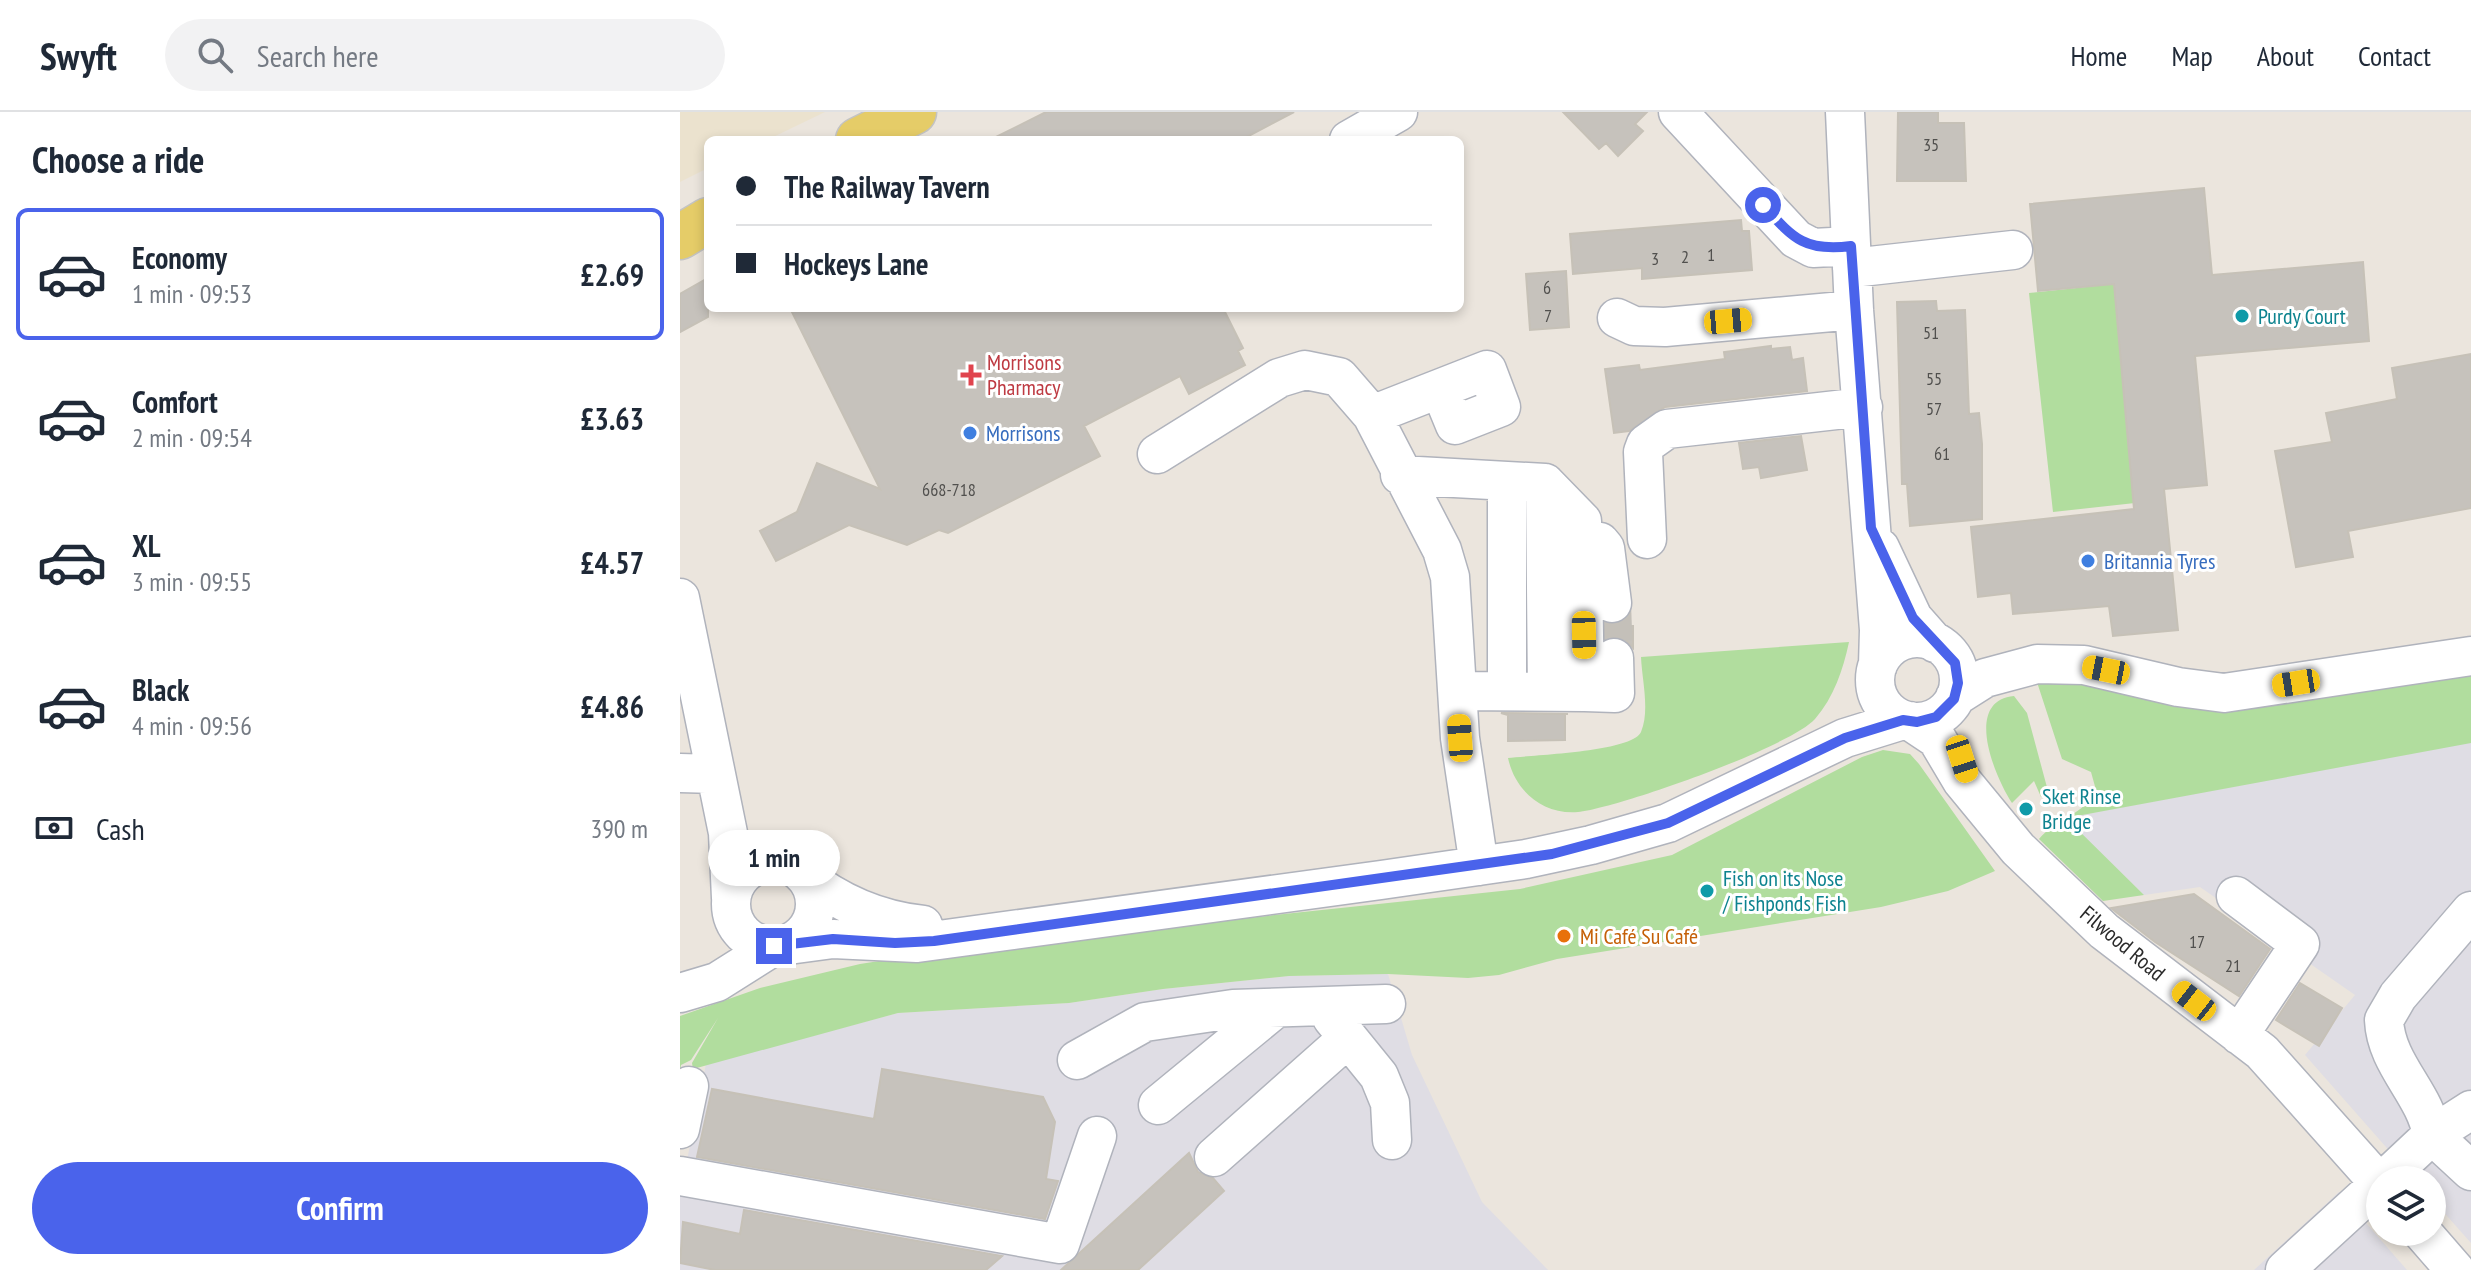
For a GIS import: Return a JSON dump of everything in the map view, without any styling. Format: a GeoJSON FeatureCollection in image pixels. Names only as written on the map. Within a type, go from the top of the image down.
{"type":"FeatureCollection","features":[{"type":"Feature","properties":{"kind":"main road"},"geometry":{"type":"LineString","coordinates":[[866,136],[914,112]]}},
{"type":"Feature","properties":{"kind":"main road"},"geometry":{"type":"LineString","coordinates":[[680,237],[704,222]]}},
{"type":"Feature","properties":{"kind":"street"},"geometry":{"type":"LineString","coordinates":[[1356,136],[1398,112]]}},
{"type":"Feature","properties":{"kind":"street"},"geometry":{"type":"LineString","coordinates":[[1678,112],[1796,239],[1813,248],[1852,257],[2013,250]]}},
{"type":"Feature","properties":{"kind":"street"},"geometry":{"type":"LineString","coordinates":[[1845,112],[1854,310],[1879,630],[1877,677],[1887,710],[1907,721]]}},
{"type":"Feature","properties":{"kind":"street"},"geometry":{"type":"LineString","coordinates":[[1617,318],[1634,326],[1665,327],[1854,310]]}},
{"type":"Feature","properties":{"kind":"street"},"geometry":{"type":"LineString","coordinates":[[1157,454],[1279,378],[1305,370],[1339,377],[1372,415],[1400,475],[1442,550],[1450,577],[1460,738],[1479,866]]}},
{"type":"Feature","properties":{"kind":"street"},"geometry":{"type":"LineString","coordinates":[[1372,415],[1441,391]]}},
{"type":"Feature","properties":{"kind":"street"},"geometry":{"type":"LineString","coordinates":[[1647,539],[1643,452],[1653,437],[1667,429],[1683,426],[1863,407]]}},
{"type":"Feature","properties":{"kind":"street"},"geometry":{"type":"LineString","coordinates":[[1400,475],[1545,483],[1605,548],[1612,603]]}},
{"type":"Feature","properties":{"kind":"street"},"geometry":{"type":"LineString","coordinates":[[1507,482],[1507,691]]}},
{"type":"Feature","properties":{"kind":"street"},"geometry":{"type":"LineString","coordinates":[[1545,483],[1547,691]]}},
{"type":"Feature","properties":{"kind":"street"},"geometry":{"type":"LineString","coordinates":[[1582,521],[1585,692]]}},
{"type":"Feature","properties":{"kind":"street"},"geometry":{"type":"LineString","coordinates":[[1871,528],[1913,618],[1957,669],[1955,698]]}},
{"type":"Feature","properties":{"kind":"street"},"geometry":{"type":"LineString","coordinates":[[680,598],[698,774],[730,848],[731,905],[746,937],[778,946],[833,939],[917,943],[1552,854],[1650,830],[1845,738],[1907,721],[1936,717],[1955,698],[1985,678],[2037,664],[2075,664],[2196,691],[2237,692],[2471,656]]}},
{"type":"Feature","properties":{"kind":"street"},"geometry":{"type":"LineString","coordinates":[[1793,765],[1847,722],[1877,677],[1890,648],[1915,638],[1979,652],[2063,653],[2089,658],[2129,674]]}},
{"type":"Feature","properties":{"kind":"street"},"geometry":{"type":"LineString","coordinates":[[1457,691],[1615,693],[1614,658]]}},
{"type":"Feature","properties":{"kind":"street","name":"Filwood Road"},"geometry":{"type":"LineString","coordinates":[[1955,698],[1960,751],[1974,797]]}},
{"type":"Feature","properties":{"kind":"street","name":"Filwood Road"},"geometry":{"type":"LineString","coordinates":[[1907,721],[1937,739],[1974,797],[2018,849],[2104,931],[2262,1052],[2366,1166]]}},
{"type":"Feature","properties":{"kind":"street"},"geometry":{"type":"LineString","coordinates":[[698,774],[730,805],[745,827],[837,900],[900,922],[1014,930]]}},
{"type":"Feature","properties":{"kind":"street"},"geometry":{"type":"LineString","coordinates":[[769,862],[796,870],[814,894],[813,916],[801,935],[717,982],[680,990],[717,954],[724,940],[735,885],[749,869],[769,862]]}},
{"type":"Feature","properties":{"kind":"street"},"geometry":{"type":"LineString","coordinates":[[2236,896],[2300,944],[2239,1035]]}},
{"type":"Feature","properties":{"kind":"street"},"geometry":{"type":"LineString","coordinates":[[2471,911],[2398,996],[2384,1020],[2391,1056],[2429,1115],[2432,1135],[2471,1171]]}},
{"type":"Feature","properties":{"kind":"street"},"geometry":{"type":"LineString","coordinates":[[1077,1060],[1145,1022],[1233,1009],[1386,1004]]}},
{"type":"Feature","properties":{"kind":"street"},"geometry":{"type":"LineString","coordinates":[[1322,1006],[1379,1076],[1390,1103],[1392,1140]]}},
{"type":"Feature","properties":{"kind":"street"},"geometry":{"type":"LineString","coordinates":[[1158,1105],[1276,1008]]}},
{"type":"Feature","properties":{"kind":"street"},"geometry":{"type":"LineString","coordinates":[[1214,1157],[1348,1038]]}},
{"type":"Feature","properties":{"kind":"street"},"geometry":{"type":"LineString","coordinates":[[680,1129],[689,1086]]}},
{"type":"Feature","properties":{"kind":"street"},"geometry":{"type":"LineString","coordinates":[[2399,1166],[2432,1135],[2471,1110]]}},
{"type":"Feature","properties":{"kind":"street"},"geometry":{"type":"LineString","coordinates":[[680,1176],[1060,1244],[1097,1136]]}},
{"type":"Feature","properties":{"kind":"street"},"geometry":{"type":"LineString","coordinates":[[2285,1270],[2366,1197]]}},
{"type":"Feature","properties":{"kind":"shaded area"},"geometry":{"type":"Polygon","coordinates":[[[680,112],[825,112],[775,136],[704,136],[704,170],[680,182],[680,112]]]}},
{"type":"Feature","properties":{"kind":"shaded area"},"geometry":{"type":"Polygon","coordinates":[[[2471,742],[2471,1243],[2446,1215],[2446,1166],[2403,1166],[2305,1055],[2355,995],[2200,887],[2144,895],[2065,818],[2471,742]]]}},
{"type":"Feature","properties":{"kind":"shaded area"},"geometry":{"type":"Polygon","coordinates":[[[1388,974],[1412,1055],[1482,1202],[1548,1270],[680,1270],[680,1196],[706,1064],[898,1013],[1069,1003],[1163,989],[1289,976],[1388,974]]]}},
{"type":"Feature","properties":{"kind":"shaded area"},"geometry":{"type":"Polygon","coordinates":[[[2339,1192],[2366,1223],[2366,1246],[2386,1246],[2407,1270],[2254,1270],[2339,1192]]]}},
{"type":"Feature","properties":{"kind":"green space"},"geometry":{"type":"Polygon","coordinates":[[[2114,284],[2135,503],[2053,512],[2029,293],[2114,284]]]}},
{"type":"Feature","properties":{"kind":"green space"},"geometry":{"type":"Polygon","coordinates":[[[1849,642],[1837,683],[1815,719],[1799,731],[1740,760],[1628,800],[1578,812],[1565,812],[1542,805],[1524,790],[1512,770],[1508,758],[1601,748],[1634,739],[1641,732],[1645,715],[1641,657],[1849,642]]]}},
{"type":"Feature","properties":{"kind":"green space"},"geometry":{"type":"Polygon","coordinates":[[[2471,670],[2471,743],[2067,818],[2085,805],[2096,790],[2091,772],[2062,759],[2036,679],[2471,670]]]}},
{"type":"Feature","properties":{"kind":"green space"},"geometry":{"type":"Polygon","coordinates":[[[2014,696],[2027,713],[2048,791],[2041,797],[2034,781],[2012,803],[1992,760],[1986,726],[1990,711],[1998,701],[2014,696]]]}},
{"type":"Feature","properties":{"kind":"green space"},"geometry":{"type":"Polygon","coordinates":[[[1883,750],[1910,754],[1995,871],[1948,891],[1881,907],[1557,959],[1499,975],[1468,978],[1388,974],[1289,976],[1163,989],[1069,1003],[898,1013],[693,1069],[692,1063],[718,1018],[691,1060],[681,1065],[680,1072],[680,1016],[760,988],[860,964],[956,949],[1520,889],[1672,855],[1862,757],[1883,750]]]}},
{"type":"Feature","properties":{"kind":"green space"},"geometry":{"type":"Polygon","coordinates":[[[2066,818],[2144,895],[2103,901],[2039,839],[2066,818]]]}},
{"type":"Feature","properties":{"kind":"building"},"geometry":{"type":"Polygon","coordinates":[[[1046,112],[1294,112],[1249,136],[998,136],[1046,112]]]}},
{"type":"Feature","properties":{"kind":"building"},"geometry":{"type":"Polygon","coordinates":[[[1563,112],[1647,112],[1635,124],[1643,131],[1618,156],[1606,143],[1599,149],[1563,112]]]}},
{"type":"Feature","properties":{"kind":"building"},"geometry":{"type":"Polygon","coordinates":[[[1898,112],[1938,112],[1938,123],[1964,123],[1966,181],[1897,181],[1898,112]]]}},
{"type":"Feature","properties":{"kind":"building","name":"Purdy Court"},"geometry":{"type":"Polygon","coordinates":[[[2204,188],[2212,275],[2363,262],[2369,341],[2195,356],[2207,485],[2164,489],[2178,630],[2113,636],[2109,606],[2013,614],[2011,593],[1978,597],[1971,527],[2134,509],[2114,284],[2038,291],[2030,204],[2204,188]]]}},
{"type":"Feature","properties":{"kind":"building"},"geometry":{"type":"Polygon","coordinates":[[[1741,220],[1742,231],[1749,231],[1752,270],[1642,279],[1642,268],[1573,274],[1570,234],[1741,220]]]}},
{"type":"Feature","properties":{"kind":"building"},"geometry":{"type":"Polygon","coordinates":[[[1566,271],[1569,327],[1530,330],[1526,274],[1566,271]]]}},
{"type":"Feature","properties":{"kind":"building"},"geometry":{"type":"Polygon","coordinates":[[[704,280],[704,312],[708,312],[708,317],[680,332],[680,294],[704,280]]]}},
{"type":"Feature","properties":{"kind":"building"},"geometry":{"type":"Polygon","coordinates":[[[1936,301],[1937,311],[1965,310],[1969,414],[1979,413],[1982,444],[1982,519],[1910,526],[1907,484],[1902,484],[1897,302],[1936,301]]]}},
{"type":"Feature","properties":{"kind":"building","name":"Morrisons"},"geometry":{"type":"Polygon","coordinates":[[[792,312],[1225,312],[1243,348],[1238,351],[1245,365],[1189,394],[1180,376],[1084,426],[1100,456],[948,533],[939,530],[907,545],[849,525],[776,561],[760,531],[797,512],[817,463],[880,489],[792,312]]]}},
{"type":"Feature","properties":{"kind":"building"},"geometry":{"type":"Polygon","coordinates":[[[1771,346],[1771,349],[1790,347],[1792,360],[1803,358],[1807,391],[1665,407],[1629,431],[1614,433],[1605,369],[1639,365],[1640,370],[1725,359],[1724,352],[1771,346]]]}},
{"type":"Feature","properties":{"kind":"building"},"geometry":{"type":"Polygon","coordinates":[[[2471,354],[2471,508],[2348,531],[2353,557],[2296,567],[2275,451],[2332,442],[2326,413],[2397,399],[2392,368],[2471,354]]]}},
{"type":"Feature","properties":{"kind":"building"},"geometry":{"type":"Polygon","coordinates":[[[1801,436],[1807,470],[1761,478],[1759,467],[1743,469],[1739,443],[1801,436]]]}},
{"type":"Feature","properties":{"kind":"building"},"geometry":{"type":"Polygon","coordinates":[[[1622,622],[1622,626],[1633,626],[1633,648],[1624,638],[1606,638],[1606,624],[1622,622]]]}},
{"type":"Feature","properties":{"kind":"building"},"geometry":{"type":"Polygon","coordinates":[[[1501,713],[1568,714],[1565,714],[1565,740],[1508,741],[1508,715],[1501,713]]]}},
{"type":"Feature","properties":{"kind":"building"},"geometry":{"type":"Polygon","coordinates":[[[2194,894],[2270,949],[2239,996],[2155,942],[2111,908],[2194,894]]]}},
{"type":"Feature","properties":{"kind":"building"},"geometry":{"type":"Polygon","coordinates":[[[2300,983],[2342,1008],[2319,1046],[2276,1020],[2300,983]]]}},
{"type":"Feature","properties":{"kind":"building"},"geometry":{"type":"Polygon","coordinates":[[[882,1069],[1043,1097],[1055,1122],[1046,1179],[1058,1181],[1045,1219],[697,1157],[712,1089],[874,1119],[882,1069]]]}},
{"type":"Feature","properties":{"kind":"building"},"geometry":{"type":"Polygon","coordinates":[[[1189,1153],[1198,1172],[1213,1178],[1224,1191],[1138,1270],[1061,1270],[1189,1153]]]}},
{"type":"Feature","properties":{"kind":"building"},"geometry":{"type":"Polygon","coordinates":[[[744,1210],[1002,1256],[986,1270],[715,1270],[680,1263],[683,1222],[740,1234],[744,1210]]]}},
{"type":"Feature","properties":{"kind":"tunnel"},"geometry":{"type":"LineString","coordinates":[[1612,603],[1614,658]]}},
{"type":"Feature","properties":{"kind":"place","name":"Purdy Court"},"geometry":{"type":"Point","coordinates":[2242,316]}},
{"type":"Feature","properties":{"kind":"place","name":"Morrisons Pharmacy"},"geometry":{"type":"Point","coordinates":[971,375]}},
{"type":"Feature","properties":{"kind":"place","name":"Morrisons"},"geometry":{"type":"Point","coordinates":[970,433]}},
{"type":"Feature","properties":{"kind":"place","name":"Britannia Tyres"},"geometry":{"type":"Point","coordinates":[2088,561]}},
{"type":"Feature","properties":{"kind":"place","name":"Sket Rinse Bridge"},"geometry":{"type":"Point","coordinates":[2026,809]}},
{"type":"Feature","properties":{"kind":"place","name":"Fish on its Nose / Fishponds Fish"},"geometry":{"type":"Point","coordinates":[1707,891]}},
{"type":"Feature","properties":{"kind":"place","name":"Mi Café Su Café"},"geometry":{"type":"Point","coordinates":[1564,936]}},
{"type":"Feature","properties":{"kind":"route"},"geometry":{"type":"LineString","coordinates":[[774,946],[821,939],[895,943],[934,941],[1552,854],[1650,830],[1845,738],[1903,720],[1930,720],[1941,714],[1955,697],[1957,669],[1947,651],[1935,643],[1913,618],[1871,528],[1851,246],[1827,249],[1804,244],[1763,205]]}}]}
